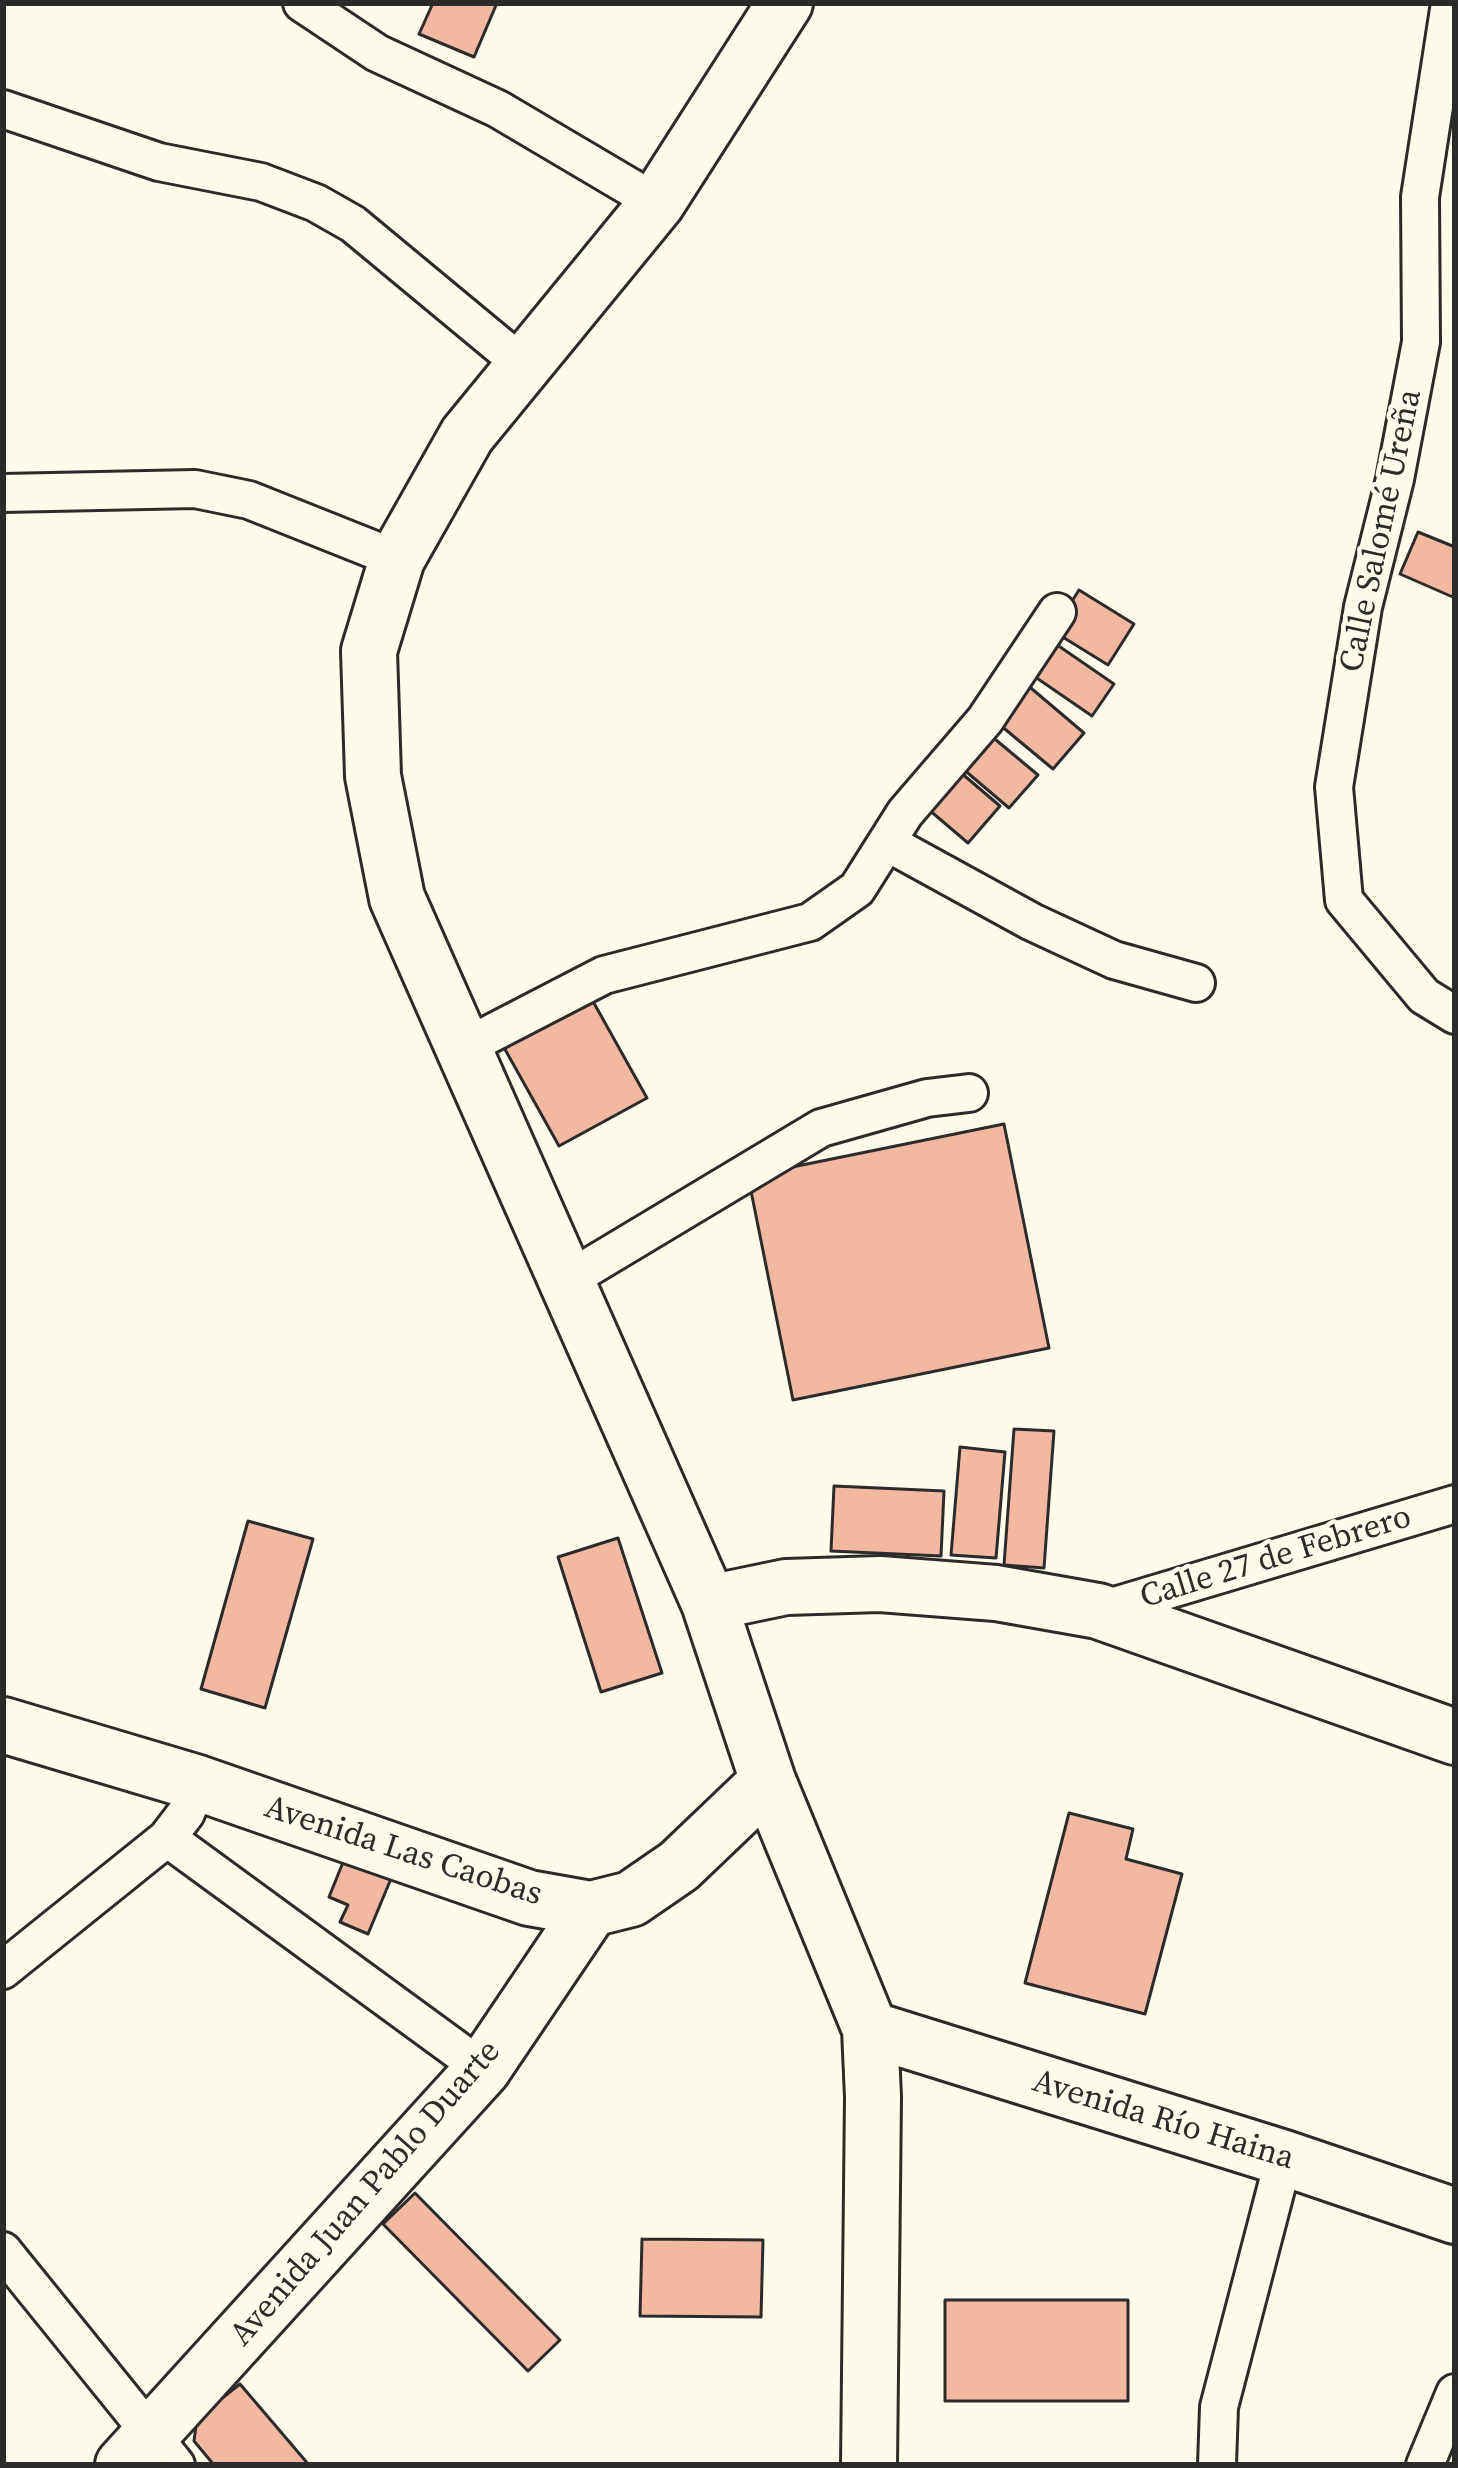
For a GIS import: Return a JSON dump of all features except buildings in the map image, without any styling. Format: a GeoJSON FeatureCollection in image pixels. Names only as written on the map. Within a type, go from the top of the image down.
{"type":"FeatureCollection","features":[{"type":"Feature","properties":{"kind":"main road"},"geometry":{"type":"LineString","coordinates":[[785,3],[657,202],[467,435],[397,559],[369,651],[373,776],[397,898],[709,1603],[768,1781],[870,2030],[869,2465]]}},
{"type":"Feature","properties":{"kind":"main road"},"geometry":{"type":"LineString","coordinates":[[709,1603],[786,1587],[880,1584],[996,1593],[1098,1611],[1455,1737]]}},
{"type":"Feature","properties":{"kind":"main road","name":"Avenida Las Caobas"},"geometry":{"type":"LineString","coordinates":[[3,1725],[198,1783],[529,1898],[591,1909]]}},
{"type":"Feature","properties":{"kind":"main road"},"geometry":{"type":"LineString","coordinates":[[591,1909],[631,1899],[679,1866],[768,1781]]}},
{"type":"Feature","properties":{"kind":"main road","name":"Avenida Juan Pablo Duarte"},"geometry":{"type":"LineString","coordinates":[[150,2455],[483,2069],[591,1909]]}},
{"type":"Feature","properties":{"kind":"main road","name":"Avenida Río Haina"},"geometry":{"type":"LineString","coordinates":[[870,2030],[1455,2216]]}},
{"type":"Feature","properties":{"kind":"street"},"geometry":{"type":"LineString","coordinates":[[302,3],[377,53],[498,109],[657,202]]}},
{"type":"Feature","properties":{"kind":"street","name":"Calle Salomé Ureña"},"geometry":{"type":"LineString","coordinates":[[1450,3],[1420,197],[1420,342],[1395,479],[1364,607],[1334,788],[1344,900],[1424,996],[1455,1015]]}},
{"type":"Feature","properties":{"kind":"street"},"geometry":{"type":"LineString","coordinates":[[3,110],[159,162],[261,182],[316,203],[352,224],[523,365]]}},
{"type":"Feature","properties":{"kind":"street"},"geometry":{"type":"LineString","coordinates":[[3,493],[195,489],[249,500],[397,559]]}},
{"type":"Feature","properties":{"kind":"street"},"geometry":{"type":"LineString","coordinates":[[463,1048],[604,975],[810,922],[857,890],[905,813],[985,720],[1057,612]]}},
{"type":"Feature","properties":{"kind":"street"},"geometry":{"type":"LineString","coordinates":[[888,843],[1032,922],[1114,960],[1196,983]]}},
{"type":"Feature","properties":{"kind":"street"},"geometry":{"type":"LineString","coordinates":[[566,1281],[821,1128],[927,1098],[969,1093]]}},
{"type":"Feature","properties":{"kind":"street","name":"Calle 27 de Febrero"},"geometry":{"type":"LineString","coordinates":[[1098,1611],[1455,1504]]}},
{"type":"Feature","properties":{"kind":"street"},"geometry":{"type":"LineString","coordinates":[[3,1970],[167,1838],[186,1813],[198,1783]]}},
{"type":"Feature","properties":{"kind":"street"},"geometry":{"type":"LineString","coordinates":[[167,1838],[483,2069]]}},
{"type":"Feature","properties":{"kind":"street"},"geometry":{"type":"LineString","coordinates":[[1217,2465],[1219,2407],[1284,2158]]}},
{"type":"Feature","properties":{"kind":"street"},"geometry":{"type":"LineString","coordinates":[[3,2251],[150,2455]]}},
{"type":"Feature","properties":{"kind":"street"},"geometry":{"type":"LineString","coordinates":[[1425,2465],[1455,2393]]}}]}
